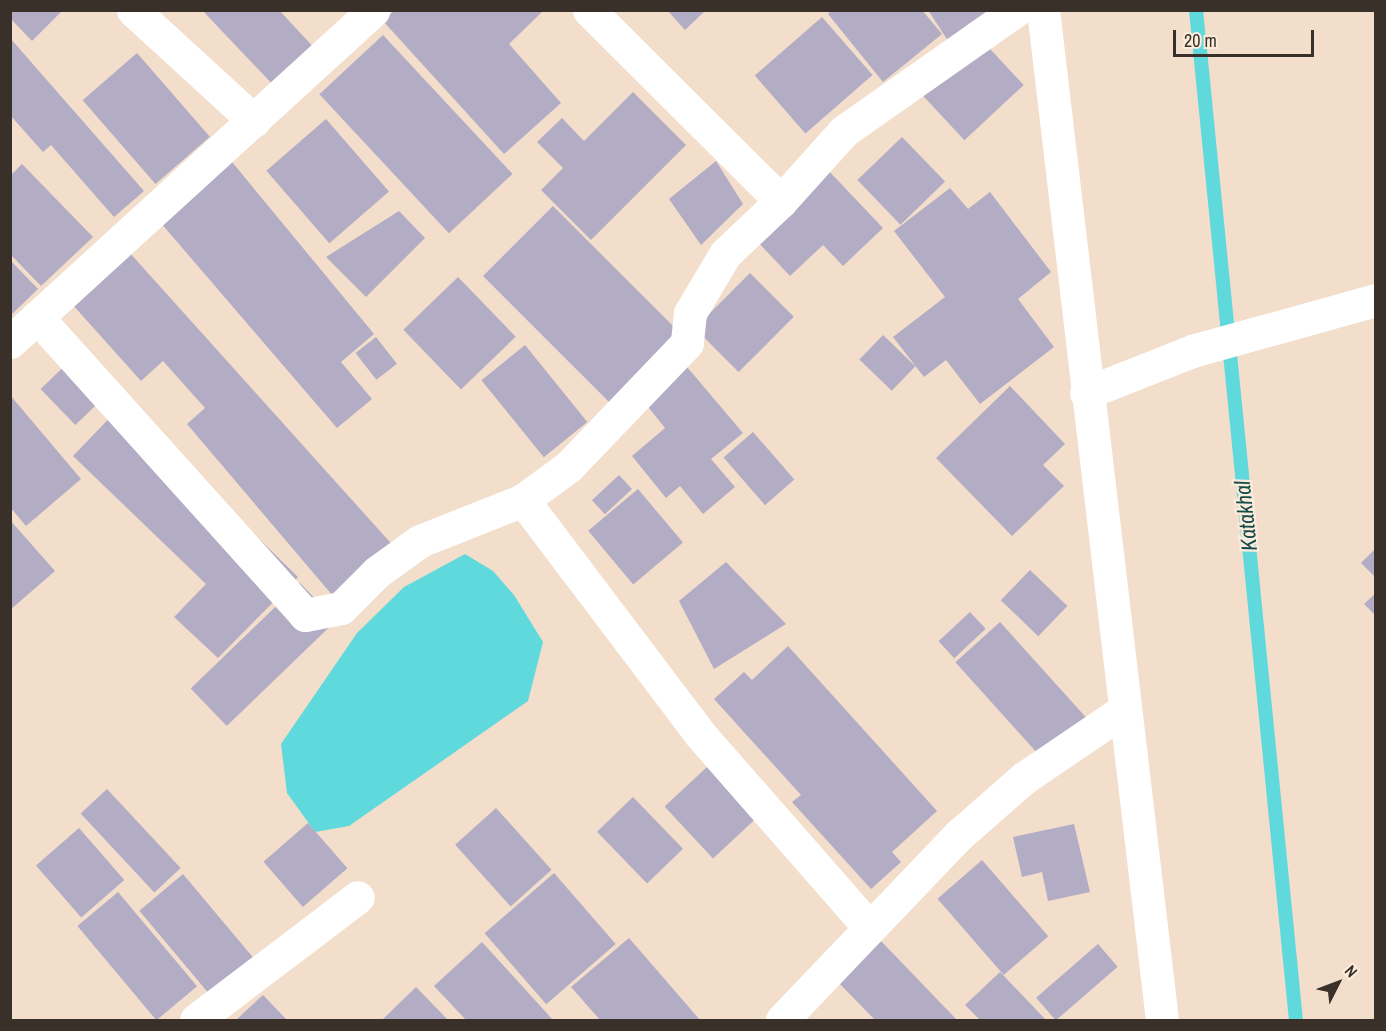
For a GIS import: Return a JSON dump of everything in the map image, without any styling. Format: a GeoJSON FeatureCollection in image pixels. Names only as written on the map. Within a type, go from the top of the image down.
{"type":"FeatureCollection","features":[{"type":"Feature","properties":{"kind":"street"},"geometry":{"type":"LineString","coordinates":[[133,10],[254,122]]}},
{"type":"Feature","properties":{"kind":"street"},"geometry":{"type":"LineString","coordinates":[[10,342],[254,122],[373,10]]}},
{"type":"Feature","properties":{"kind":"street"},"geometry":{"type":"LineString","coordinates":[[590,10],[781,201]]}},
{"type":"Feature","properties":{"kind":"street"},"geometry":{"type":"LineString","coordinates":[[37,317],[305,615],[341,608],[377,572],[420,542],[523,500],[568,467],[687,343],[690,313],[725,254],[781,201],[844,131],[1016,10]]}},
{"type":"Feature","properties":{"kind":"street"},"geometry":{"type":"LineString","coordinates":[[1043,10],[1086,393],[1162,1020]]}},
{"type":"Feature","properties":{"kind":"street"},"geometry":{"type":"LineString","coordinates":[[1086,393],[1192,351],[1256,336],[1376,300]]}},
{"type":"Feature","properties":{"kind":"street"},"geometry":{"type":"LineString","coordinates":[[523,500],[699,733],[869,927]]}},
{"type":"Feature","properties":{"kind":"street"},"geometry":{"type":"LineString","coordinates":[[782,1020],[960,834],[1024,778],[1124,710]]}},
{"type":"Feature","properties":{"kind":"street"},"geometry":{"type":"LineString","coordinates":[[196,1020],[358,897]]}},
{"type":"Feature","properties":{"kind":"water"},"geometry":{"type":"Polygon","coordinates":[[[465,554],[493,571],[514,595],[543,642],[528,701],[349,826],[315,832],[287,793],[281,744],[357,633],[404,587],[465,554]]]}},
{"type":"Feature","properties":{"kind":"building"},"geometry":{"type":"Polygon","coordinates":[[[10,10],[63,10],[32,41],[10,18],[10,10]]]}},
{"type":"Feature","properties":{"kind":"building"},"geometry":{"type":"Polygon","coordinates":[[[202,10],[279,10],[317,51],[277,89],[202,10]]]}},
{"type":"Feature","properties":{"kind":"building"},"geometry":{"type":"Polygon","coordinates":[[[395,10],[544,10],[509,44],[561,103],[504,154],[383,21],[395,10]]]}},
{"type":"Feature","properties":{"kind":"building"},"geometry":{"type":"Polygon","coordinates":[[[667,10],[706,10],[685,30],[667,10]]]}},
{"type":"Feature","properties":{"kind":"building"},"geometry":{"type":"Polygon","coordinates":[[[832,10],[922,10],[942,34],[883,82],[828,14],[832,10]]]}},
{"type":"Feature","properties":{"kind":"building"},"geometry":{"type":"Polygon","coordinates":[[[928,10],[1003,10],[950,44],[928,10]]]}},
{"type":"Feature","properties":{"kind":"building"},"geometry":{"type":"Polygon","coordinates":[[[822,17],[873,75],[805,134],[755,75],[822,17]]]}},
{"type":"Feature","properties":{"kind":"building"},"geometry":{"type":"Polygon","coordinates":[[[383,35],[513,174],[449,233],[319,94],[383,35]]]}},
{"type":"Feature","properties":{"kind":"building"},"geometry":{"type":"Polygon","coordinates":[[[978,36],[1024,85],[964,140],[919,91],[978,36]]]}},
{"type":"Feature","properties":{"kind":"building"},"geometry":{"type":"Polygon","coordinates":[[[10,38],[144,191],[114,217],[51,145],[43,152],[10,115],[10,38]]]}},
{"type":"Feature","properties":{"kind":"building"},"geometry":{"type":"Polygon","coordinates":[[[137,53],[210,137],[155,184],[83,100],[137,53]]]}},
{"type":"Feature","properties":{"kind":"building"},"geometry":{"type":"Polygon","coordinates":[[[633,92],[686,145],[591,240],[541,190],[563,168],[537,142],[562,118],[584,141],[633,92]]]}},
{"type":"Feature","properties":{"kind":"building"},"geometry":{"type":"Polygon","coordinates":[[[326,119],[389,191],[329,243],[266,171],[326,119]]]}},
{"type":"Feature","properties":{"kind":"building"},"geometry":{"type":"Polygon","coordinates":[[[902,137],[945,182],[900,225],[857,180],[902,137]]]}},
{"type":"Feature","properties":{"kind":"building"},"geometry":{"type":"Polygon","coordinates":[[[716,161],[743,204],[701,245],[669,199],[716,161]]]}},
{"type":"Feature","properties":{"kind":"building"},"geometry":{"type":"Polygon","coordinates":[[[232,162],[374,334],[341,362],[372,399],[337,428],[160,222],[232,162]]]}},
{"type":"Feature","properties":{"kind":"building"},"geometry":{"type":"Polygon","coordinates":[[[22,164],[93,237],[41,286],[10,254],[10,176],[22,164]]]}},
{"type":"Feature","properties":{"kind":"building"},"geometry":{"type":"Polygon","coordinates":[[[826,168],[883,228],[843,266],[823,245],[790,276],[754,238],[826,168]]]}},
{"type":"Feature","properties":{"kind":"building"},"geometry":{"type":"Polygon","coordinates":[[[950,188],[968,209],[990,192],[1051,272],[1018,299],[1054,347],[980,404],[946,360],[924,377],[893,337],[945,297],[894,231],[950,188]]]}},
{"type":"Feature","properties":{"kind":"building"},"geometry":{"type":"Polygon","coordinates":[[[553,206],[684,337],[614,407],[483,276],[553,206]]]}},
{"type":"Feature","properties":{"kind":"building"},"geometry":{"type":"Polygon","coordinates":[[[399,211],[425,238],[366,297],[326,257],[399,211]]]}},
{"type":"Feature","properties":{"kind":"building"},"geometry":{"type":"Polygon","coordinates":[[[129,252],[397,550],[338,602],[187,424],[205,408],[163,361],[141,381],[72,304],[129,252]]]}},
{"type":"Feature","properties":{"kind":"building"},"geometry":{"type":"Polygon","coordinates":[[[10,260],[38,289],[10,316],[10,260]]]}},
{"type":"Feature","properties":{"kind":"building"},"geometry":{"type":"Polygon","coordinates":[[[750,273],[794,317],[739,372],[695,328],[750,273]]]}},
{"type":"Feature","properties":{"kind":"building"},"geometry":{"type":"Polygon","coordinates":[[[458,277],[516,337],[461,389],[403,330],[458,277]]]}},
{"type":"Feature","properties":{"kind":"building"},"geometry":{"type":"Polygon","coordinates":[[[883,335],[915,366],[892,391],[859,359],[883,335]]]}},
{"type":"Feature","properties":{"kind":"building"},"geometry":{"type":"Polygon","coordinates":[[[376,337],[397,364],[376,380],[356,353],[376,337]]]}},
{"type":"Feature","properties":{"kind":"building"},"geometry":{"type":"Polygon","coordinates":[[[525,345],[587,422],[544,457],[481,380],[525,345]]]}},
{"type":"Feature","properties":{"kind":"building"},"geometry":{"type":"Polygon","coordinates":[[[78,353],[113,389],[75,425],[41,389],[78,353]]]}},
{"type":"Feature","properties":{"kind":"building"},"geometry":{"type":"Polygon","coordinates":[[[687,367],[743,433],[711,459],[735,487],[703,514],[680,486],[666,498],[632,456],[665,428],[645,403],[687,367]]]}},
{"type":"Feature","properties":{"kind":"building"},"geometry":{"type":"Polygon","coordinates":[[[1010,386],[1065,444],[1043,465],[1064,486],[1012,536],[936,458],[1010,386]]]}},
{"type":"Feature","properties":{"kind":"building"},"geometry":{"type":"Polygon","coordinates":[[[10,395],[81,479],[26,526],[10,507],[10,395]]]}},
{"type":"Feature","properties":{"kind":"building"},"geometry":{"type":"Polygon","coordinates":[[[122,405],[298,577],[218,658],[174,617],[206,584],[73,456],[122,405]]]}},
{"type":"Feature","properties":{"kind":"building"},"geometry":{"type":"Polygon","coordinates":[[[753,432],[794,480],[765,505],[724,458],[753,432]]]}},
{"type":"Feature","properties":{"kind":"building"},"geometry":{"type":"Polygon","coordinates":[[[619,475],[632,489],[605,514],[592,500],[619,475]]]}},
{"type":"Feature","properties":{"kind":"building"},"geometry":{"type":"Polygon","coordinates":[[[638,489],[683,543],[633,584],[588,531],[638,489]]]}},
{"type":"Feature","properties":{"kind":"building"},"geometry":{"type":"Polygon","coordinates":[[[10,520],[55,571],[10,610],[10,520]]]}},
{"type":"Feature","properties":{"kind":"building"},"geometry":{"type":"Polygon","coordinates":[[[1376,548],[1376,578],[1361,563],[1376,548]]]}},
{"type":"Feature","properties":{"kind":"building"},"geometry":{"type":"Polygon","coordinates":[[[726,562],[786,624],[714,669],[679,601],[726,562]]]}},
{"type":"Feature","properties":{"kind":"building"},"geometry":{"type":"Polygon","coordinates":[[[1030,570],[1067,606],[1038,636],[1001,600],[1030,570]]]}},
{"type":"Feature","properties":{"kind":"building"},"geometry":{"type":"Polygon","coordinates":[[[300,583],[336,620],[227,726],[191,689],[300,583]]]}},
{"type":"Feature","properties":{"kind":"building"},"geometry":{"type":"Polygon","coordinates":[[[1376,593],[1376,616],[1364,604],[1376,593]]]}},
{"type":"Feature","properties":{"kind":"building"},"geometry":{"type":"Polygon","coordinates":[[[970,612],[986,629],[954,658],[939,641],[970,612]]]}},
{"type":"Feature","properties":{"kind":"building"},"geometry":{"type":"Polygon","coordinates":[[[1000,622],[1088,719],[1043,759],[955,662],[1000,622]]]}},
{"type":"Feature","properties":{"kind":"building"},"geometry":{"type":"Polygon","coordinates":[[[788,646],[937,811],[892,852],[901,862],[871,889],[792,802],[801,795],[714,699],[744,672],[752,680],[788,646]]]}},
{"type":"Feature","properties":{"kind":"building"},"geometry":{"type":"Polygon","coordinates":[[[707,767],[755,819],[713,858],[665,807],[707,767]]]}},
{"type":"Feature","properties":{"kind":"building"},"geometry":{"type":"Polygon","coordinates":[[[107,789],[181,868],[154,893],[81,814],[107,789]]]}},
{"type":"Feature","properties":{"kind":"building"},"geometry":{"type":"Polygon","coordinates":[[[633,797],[683,849],[647,884],[597,832],[633,797]]]}},
{"type":"Feature","properties":{"kind":"building"},"geometry":{"type":"Polygon","coordinates":[[[496,808],[552,870],[511,906],[455,845],[496,808]]]}},
{"type":"Feature","properties":{"kind":"building"},"geometry":{"type":"Polygon","coordinates":[[[308,823],[347,868],[303,907],[263,862],[308,823]]]}},
{"type":"Feature","properties":{"kind":"building"},"geometry":{"type":"Polygon","coordinates":[[[1074,824],[1090,892],[1048,901],[1042,872],[1022,877],[1013,837],[1074,824]]]}},
{"type":"Feature","properties":{"kind":"building"},"geometry":{"type":"Polygon","coordinates":[[[79,828],[124,880],[81,917],[36,865],[79,828]]]}},
{"type":"Feature","properties":{"kind":"building"},"geometry":{"type":"Polygon","coordinates":[[[982,860],[1048,936],[1004,975],[937,899],[982,860]]]}},
{"type":"Feature","properties":{"kind":"building"},"geometry":{"type":"Polygon","coordinates":[[[554,873],[616,944],[546,1004],[485,933],[554,873]]]}},
{"type":"Feature","properties":{"kind":"building"},"geometry":{"type":"Polygon","coordinates":[[[183,874],[256,961],[213,998],[139,911],[183,874]]]}},
{"type":"Feature","properties":{"kind":"building"},"geometry":{"type":"Polygon","coordinates":[[[118,892],[197,986],[156,1020],[77,926],[118,892]]]}},
{"type":"Feature","properties":{"kind":"building"},"geometry":{"type":"Polygon","coordinates":[[[629,938],[700,1020],[600,1020],[571,987],[629,938]]]}},
{"type":"Feature","properties":{"kind":"building"},"geometry":{"type":"Polygon","coordinates":[[[881,941],[957,1020],[875,1020],[838,982],[881,941]]]}},
{"type":"Feature","properties":{"kind":"building"},"geometry":{"type":"Polygon","coordinates":[[[482,942],[553,1020],[466,1020],[434,986],[482,942]]]}},
{"type":"Feature","properties":{"kind":"building"},"geometry":{"type":"Polygon","coordinates":[[[1098,944],[1118,967],[1056,1020],[1036,998],[1098,944]]]}},
{"type":"Feature","properties":{"kind":"building"},"geometry":{"type":"Polygon","coordinates":[[[1000,972],[1046,1020],[980,1020],[965,1005],[1000,972]]]}},
{"type":"Feature","properties":{"kind":"building"},"geometry":{"type":"Polygon","coordinates":[[[416,987],[448,1020],[382,1020],[416,987]]]}},
{"type":"Feature","properties":{"kind":"building"},"geometry":{"type":"Polygon","coordinates":[[[263,995],[287,1020],[236,1020],[263,995]]]}},
{"type":"Feature","properties":{"kind":"waterway","name":"Katakhal"},"geometry":{"type":"LineString","coordinates":[[1196,10],[1296,1020]]}}]}
